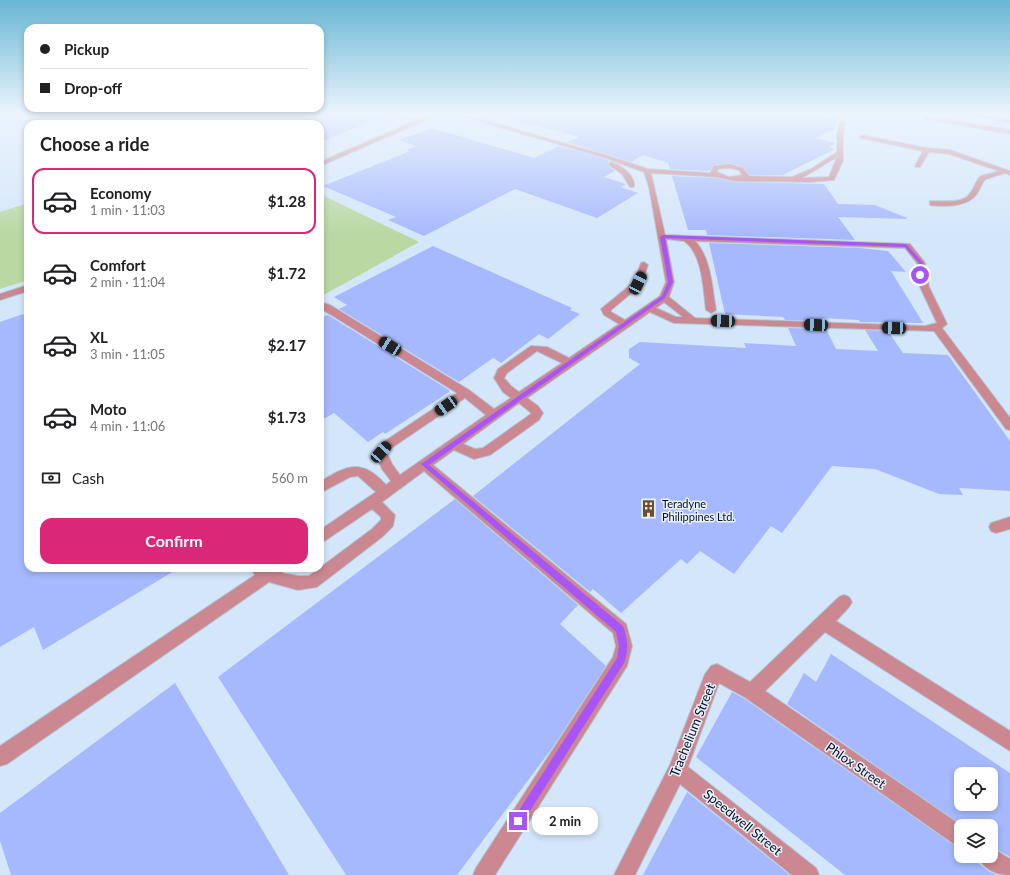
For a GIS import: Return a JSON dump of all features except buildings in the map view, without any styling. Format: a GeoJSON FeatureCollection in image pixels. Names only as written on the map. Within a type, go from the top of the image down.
{"type":"FeatureCollection","features":[{"type":"Feature","properties":{"kind":"street"},"geometry":{"type":"LineString","coordinates":[[324,162],[341,155]]}},
{"type":"Feature","properties":{"kind":"street"},"geometry":{"type":"LineString","coordinates":[[579,155],[620,168],[630,180],[632,186]]}},
{"type":"Feature","properties":{"kind":"street"},"geometry":{"type":"LineString","coordinates":[[596,155],[647,171],[717,175],[729,179],[742,178],[792,180],[832,179],[840,161],[841,155]]}},
{"type":"Feature","properties":{"kind":"street"},"geometry":{"type":"LineString","coordinates":[[792,180],[813,170],[837,155]]}},
{"type":"Feature","properties":{"kind":"street"},"geometry":{"type":"LineString","coordinates":[[918,166],[924,155]]}},
{"type":"Feature","properties":{"kind":"street"},"geometry":{"type":"LineString","coordinates":[[957,155],[1008,173]]}},
{"type":"Feature","properties":{"kind":"street"},"geometry":{"type":"LineString","coordinates":[[978,163],[987,174]]}},
{"type":"Feature","properties":{"kind":"street"},"geometry":{"type":"LineString","coordinates":[[717,175],[713,172],[714,168],[729,166],[744,171],[746,175],[742,178]]}},
{"type":"Feature","properties":{"kind":"street"},"geometry":{"type":"LineString","coordinates":[[324,535],[520,396],[664,297],[670,282],[663,237],[647,171]]}},
{"type":"Feature","properties":{"kind":"street"},"geometry":{"type":"LineString","coordinates":[[933,203],[954,204],[965,200],[974,194],[981,177],[987,174],[1008,173]]}},
{"type":"Feature","properties":{"kind":"street"},"geometry":{"type":"LineString","coordinates":[[663,237],[906,246],[921,263],[920,275],[924,290],[942,324],[938,328]]}},
{"type":"Feature","properties":{"kind":"street"},"geometry":{"type":"LineString","coordinates":[[687,238],[694,242],[700,253],[712,310]]}},
{"type":"Feature","properties":{"kind":"street"},"geometry":{"type":"LineString","coordinates":[[625,324],[607,312],[606,309],[638,283],[644,265]]}},
{"type":"Feature","properties":{"kind":"street"},"geometry":{"type":"LineString","coordinates":[[0,297],[24,289]]}},
{"type":"Feature","properties":{"kind":"street"},"geometry":{"type":"LineString","coordinates":[[664,297],[672,306],[692,320]]}},
{"type":"Feature","properties":{"kind":"street"},"geometry":{"type":"LineString","coordinates":[[324,306],[465,393],[494,415]]}},
{"type":"Feature","properties":{"kind":"street"},"geometry":{"type":"LineString","coordinates":[[649,308],[674,320],[938,328]]}},
{"type":"Feature","properties":{"kind":"street"},"geometry":{"type":"LineString","coordinates":[[938,328],[1010,426]]}},
{"type":"Feature","properties":{"kind":"street"},"geometry":{"type":"LineString","coordinates":[[452,444],[474,454],[486,452],[535,417],[537,413],[534,409],[520,396],[504,386],[499,378],[502,371],[527,353],[535,348],[543,349],[569,363]]}},
{"type":"Feature","properties":{"kind":"street"},"geometry":{"type":"LineString","coordinates":[[399,482],[386,466],[381,452],[386,446],[465,393]]}},
{"type":"Feature","properties":{"kind":"street"},"geometry":{"type":"LineString","coordinates":[[424,464],[620,629],[624,646],[621,660],[483,875]]}},
{"type":"Feature","properties":{"kind":"street"},"geometry":{"type":"LineString","coordinates":[[324,486],[350,471],[361,470],[373,478],[384,492]]}},
{"type":"Feature","properties":{"kind":"street"},"geometry":{"type":"LineString","coordinates":[[270,572],[302,584],[312,582],[378,533],[388,522],[388,515],[372,501]]}},
{"type":"Feature","properties":{"kind":"street"},"geometry":{"type":"LineString","coordinates":[[996,527],[1010,523]]}},
{"type":"Feature","properties":{"kind":"street"},"geometry":{"type":"LineString","coordinates":[[0,757],[266,572]]}},
{"type":"Feature","properties":{"kind":"street"},"geometry":{"type":"LineString","coordinates":[[752,692],[844,602]]}},
{"type":"Feature","properties":{"kind":"street"},"geometry":{"type":"LineString","coordinates":[[824,622],[1010,742]]}},
{"type":"Feature","properties":{"kind":"street","name":"Trachelium Street"},"geometry":{"type":"LineString","coordinates":[[626,874],[677,770],[711,680],[718,672],[752,692]]}},
{"type":"Feature","properties":{"kind":"street","name":"Phlox Street"},"geometry":{"type":"LineString","coordinates":[[752,692],[954,832]]}},
{"type":"Feature","properties":{"kind":"street","name":"Speedwell Street"},"geometry":{"type":"LineString","coordinates":[[677,770],[809,875]]}},
{"type":"Feature","properties":{"kind":"street"},"geometry":{"type":"LineString","coordinates":[[998,863],[1010,871]]}},
{"type":"Feature","properties":{"kind":"green space"},"geometry":{"type":"Polygon","coordinates":[[[324,196],[419,242],[324,295],[324,196]]]}},
{"type":"Feature","properties":{"kind":"green space"},"geometry":{"type":"Polygon","coordinates":[[[24,204],[24,281],[0,289],[0,212],[24,204]]]}},
{"type":"Feature","properties":{"kind":"place","name":"Teradyne Philippines Ltd."},"geometry":{"type":"Point","coordinates":[649,509]}},
{"type":"Feature","properties":{"kind":"route"},"geometry":{"type":"LineString","coordinates":[[518,821],[621,660],[624,646],[620,629],[424,464],[664,297],[670,282],[663,237],[906,246],[921,263],[920,275]]}}]}
